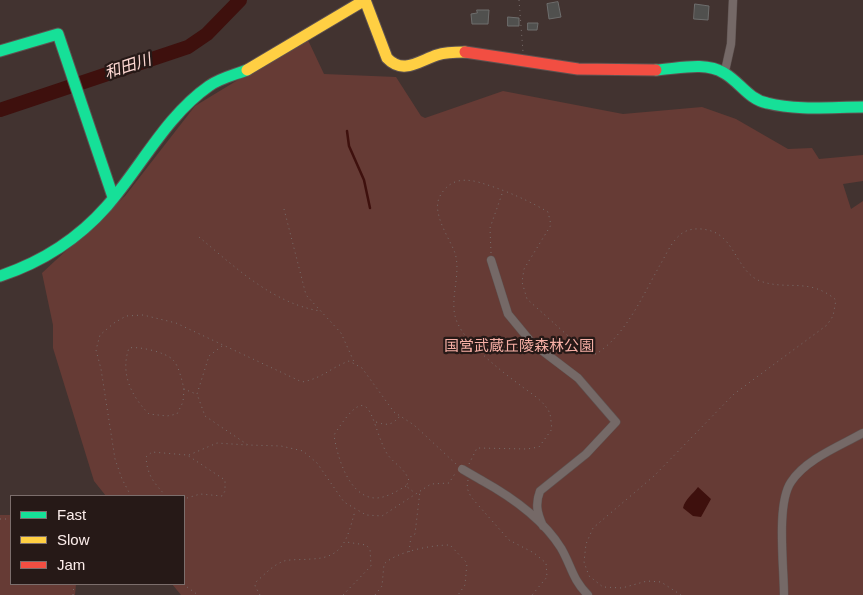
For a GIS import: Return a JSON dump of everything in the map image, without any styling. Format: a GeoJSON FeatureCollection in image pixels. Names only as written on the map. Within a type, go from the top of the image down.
{"type":"FeatureCollection","features":[{"type":"Feature","properties":{"kind":"street"},"geometry":{"type":"LineString","coordinates":[[0,276],[19,270],[50,254],[71,240],[113,197],[174,119],[204,89],[220,79],[257,66],[283,48],[326,25],[365,0],[392,65],[397,67],[424,62],[442,53],[466,52],[561,68],[656,70],[691,67],[724,71],[756,100],[770,105],[863,107]]}},
{"type":"Feature","properties":{"kind":"street"},"geometry":{"type":"LineString","coordinates":[[724,71],[731,44],[733,0]]}},
{"type":"Feature","properties":{"kind":"street"},"geometry":{"type":"LineString","coordinates":[[0,52],[58,34],[113,197]]}},
{"type":"Feature","properties":{"kind":"street"},"geometry":{"type":"LineString","coordinates":[[491,260],[508,314],[532,343],[578,378],[616,422],[586,454],[540,491],[537,500],[537,512],[543,526]]}},
{"type":"Feature","properties":{"kind":"street"},"geometry":{"type":"LineString","coordinates":[[784,595],[782,514],[784,496],[791,481],[806,466],[863,433]]}},
{"type":"Feature","properties":{"kind":"street"},"geometry":{"type":"LineString","coordinates":[[463,469],[501,491],[543,526],[561,548],[577,584],[588,595]]}},
{"type":"Feature","properties":{"kind":"path"},"geometry":{"type":"LineString","coordinates":[[519,0],[525,63]]}},
{"type":"Feature","properties":{"kind":"path"},"geometry":{"type":"LineString","coordinates":[[187,455],[217,443],[248,446],[281,446],[303,452],[317,463],[344,502],[366,515],[382,516],[431,484],[449,483],[469,464],[477,448],[527,449],[539,447],[552,429],[550,413],[538,399],[518,384],[464,334],[457,324],[454,311],[456,256],[438,212],[439,198],[454,181],[465,178],[503,190],[548,212],[551,226],[524,269],[522,282],[528,299],[586,352],[596,354],[608,345],[632,314],[671,246],[681,234],[689,230],[713,232],[726,239],[746,269],[760,280],[810,286],[827,292],[836,300],[834,316],[827,325],[734,394],[654,476],[593,528],[586,544],[584,562],[589,576],[603,587],[622,588],[647,581],[661,582],[681,595]]}},
{"type":"Feature","properties":{"kind":"path"},"geometry":{"type":"LineString","coordinates":[[491,260],[490,228],[503,190]]}},
{"type":"Feature","properties":{"kind":"path"},"geometry":{"type":"LineString","coordinates":[[284,209],[306,294],[341,333],[355,364]]}},
{"type":"Feature","properties":{"kind":"path"},"geometry":{"type":"LineString","coordinates":[[199,237],[222,259],[267,291],[305,308],[321,311]]}},
{"type":"Feature","properties":{"kind":"path"},"geometry":{"type":"LineString","coordinates":[[130,495],[122,479],[115,458],[101,369],[96,350],[100,335],[126,316],[143,315],[176,323],[302,382],[318,379],[336,366],[349,362],[355,364],[362,368],[394,412],[414,425],[463,469]]}},
{"type":"Feature","properties":{"kind":"path"},"geometry":{"type":"LineString","coordinates":[[222,346],[209,356],[197,394],[204,416],[248,446]]}},
{"type":"Feature","properties":{"kind":"path"},"geometry":{"type":"LineString","coordinates":[[184,389],[183,402],[178,414],[168,416],[148,414],[140,405],[126,379],[125,359],[128,348],[136,347],[168,356],[174,360],[184,389],[197,394]]}},
{"type":"Feature","properties":{"kind":"path"},"geometry":{"type":"LineString","coordinates":[[361,406],[368,408],[387,454],[407,473],[409,481],[406,486],[390,495],[377,498],[364,495],[350,481],[337,457],[334,435],[352,410],[361,406]]}},
{"type":"Feature","properties":{"kind":"path"},"geometry":{"type":"LineString","coordinates":[[375,422],[387,425],[394,423],[400,416]]}},
{"type":"Feature","properties":{"kind":"path"},"geometry":{"type":"LineString","coordinates":[[165,495],[147,472],[146,457],[152,452],[187,455],[221,475],[225,480],[225,491],[222,496],[200,494],[185,499]]}},
{"type":"Feature","properties":{"kind":"path"},"geometry":{"type":"LineString","coordinates":[[468,480],[467,488],[471,497],[509,540],[534,553],[546,563],[547,577],[532,595]]}},
{"type":"Feature","properties":{"kind":"path"},"geometry":{"type":"LineString","coordinates":[[406,486],[415,494]]}},
{"type":"Feature","properties":{"kind":"path"},"geometry":{"type":"LineString","coordinates":[[409,553],[411,536],[415,534],[420,491]]}},
{"type":"Feature","properties":{"kind":"path"},"geometry":{"type":"LineString","coordinates":[[260,595],[255,586],[256,582],[276,565],[286,560],[322,559],[332,556],[346,542],[355,510]]}},
{"type":"Feature","properties":{"kind":"path"},"geometry":{"type":"LineString","coordinates":[[343,595],[371,566],[370,549],[366,545],[349,544],[346,542]]}},
{"type":"Feature","properties":{"kind":"path"},"geometry":{"type":"LineString","coordinates":[[375,595],[382,586],[384,564],[392,557],[434,545],[450,545],[462,555],[467,563],[468,574],[465,585],[458,595]]}},
{"type":"Feature","properties":{"kind":"path"},"geometry":{"type":"LineString","coordinates":[[184,585],[198,595]]}},
{"type":"Feature","properties":{"kind":"green space","name":"国営武蔵丘陵森林公園"},"geometry":{"type":"Polygon","coordinates":[[[307,38],[324,74],[396,77],[421,116],[425,118],[503,91],[623,114],[702,107],[736,119],[788,149],[812,148],[819,159],[863,155],[863,181],[843,184],[851,209],[863,201],[863,595],[181,595],[173,585],[185,585],[185,495],[105,495],[94,481],[53,348],[53,325],[42,273],[125,196],[195,106],[307,38]]]}},
{"type":"Feature","properties":{"kind":"green space"},"geometry":{"type":"Polygon","coordinates":[[[0,515],[10,515],[10,585],[76,585],[75,595],[0,595],[0,515]]]}},
{"type":"Feature","properties":{"kind":"shaded area"},"geometry":{"type":"Polygon","coordinates":[[[698,487],[711,499],[701,517],[693,516],[683,508],[687,499],[698,487]]]}},
{"type":"Feature","properties":{"kind":"building"},"geometry":{"type":"Polygon","coordinates":[[[558,2],[561,17],[549,19],[547,4],[558,2]]]}},
{"type":"Feature","properties":{"kind":"building"},"geometry":{"type":"Polygon","coordinates":[[[695,4],[709,6],[708,20],[694,19],[695,4]]]}},
{"type":"Feature","properties":{"kind":"building"},"geometry":{"type":"Polygon","coordinates":[[[477,10],[489,10],[488,24],[472,24],[471,14],[477,13],[477,10]]]}},
{"type":"Feature","properties":{"kind":"building"},"geometry":{"type":"Polygon","coordinates":[[[508,17],[519,18],[519,26],[508,26],[508,17]]]}},
{"type":"Feature","properties":{"kind":"building"},"geometry":{"type":"Polygon","coordinates":[[[528,23],[538,23],[537,30],[528,30],[528,23]]]}},
{"type":"Feature","properties":{"kind":"waterway","name":"和田川"},"geometry":{"type":"LineString","coordinates":[[0,110],[188,47],[207,34],[240,0]]}},
{"type":"Feature","properties":{"kind":"waterway"},"geometry":{"type":"LineString","coordinates":[[347,131],[349,146],[364,180],[370,208]]}},
{"type":"Feature","properties":{"kind":"traffic: fast"},"geometry":{"type":"LineString","coordinates":[[0,51],[58,34],[113,197]]}},
{"type":"Feature","properties":{"kind":"traffic: fast"},"geometry":{"type":"LineString","coordinates":[[656,70],[691,67],[716,69],[730,77],[749,94],[767,103],[803,108],[863,107]]}},
{"type":"Feature","properties":{"kind":"traffic: fast"},"geometry":{"type":"LineString","coordinates":[[0,276],[45,256],[84,229],[107,206],[167,127],[194,98],[218,81],[247,70]]}},
{"type":"Feature","properties":{"kind":"traffic: slow"},"geometry":{"type":"LineString","coordinates":[[247,70],[365,0],[387,58],[393,63],[405,66],[440,54],[465,52]]}},
{"type":"Feature","properties":{"kind":"traffic: jam"},"geometry":{"type":"LineString","coordinates":[[465,52],[578,69],[656,70]]}}]}
